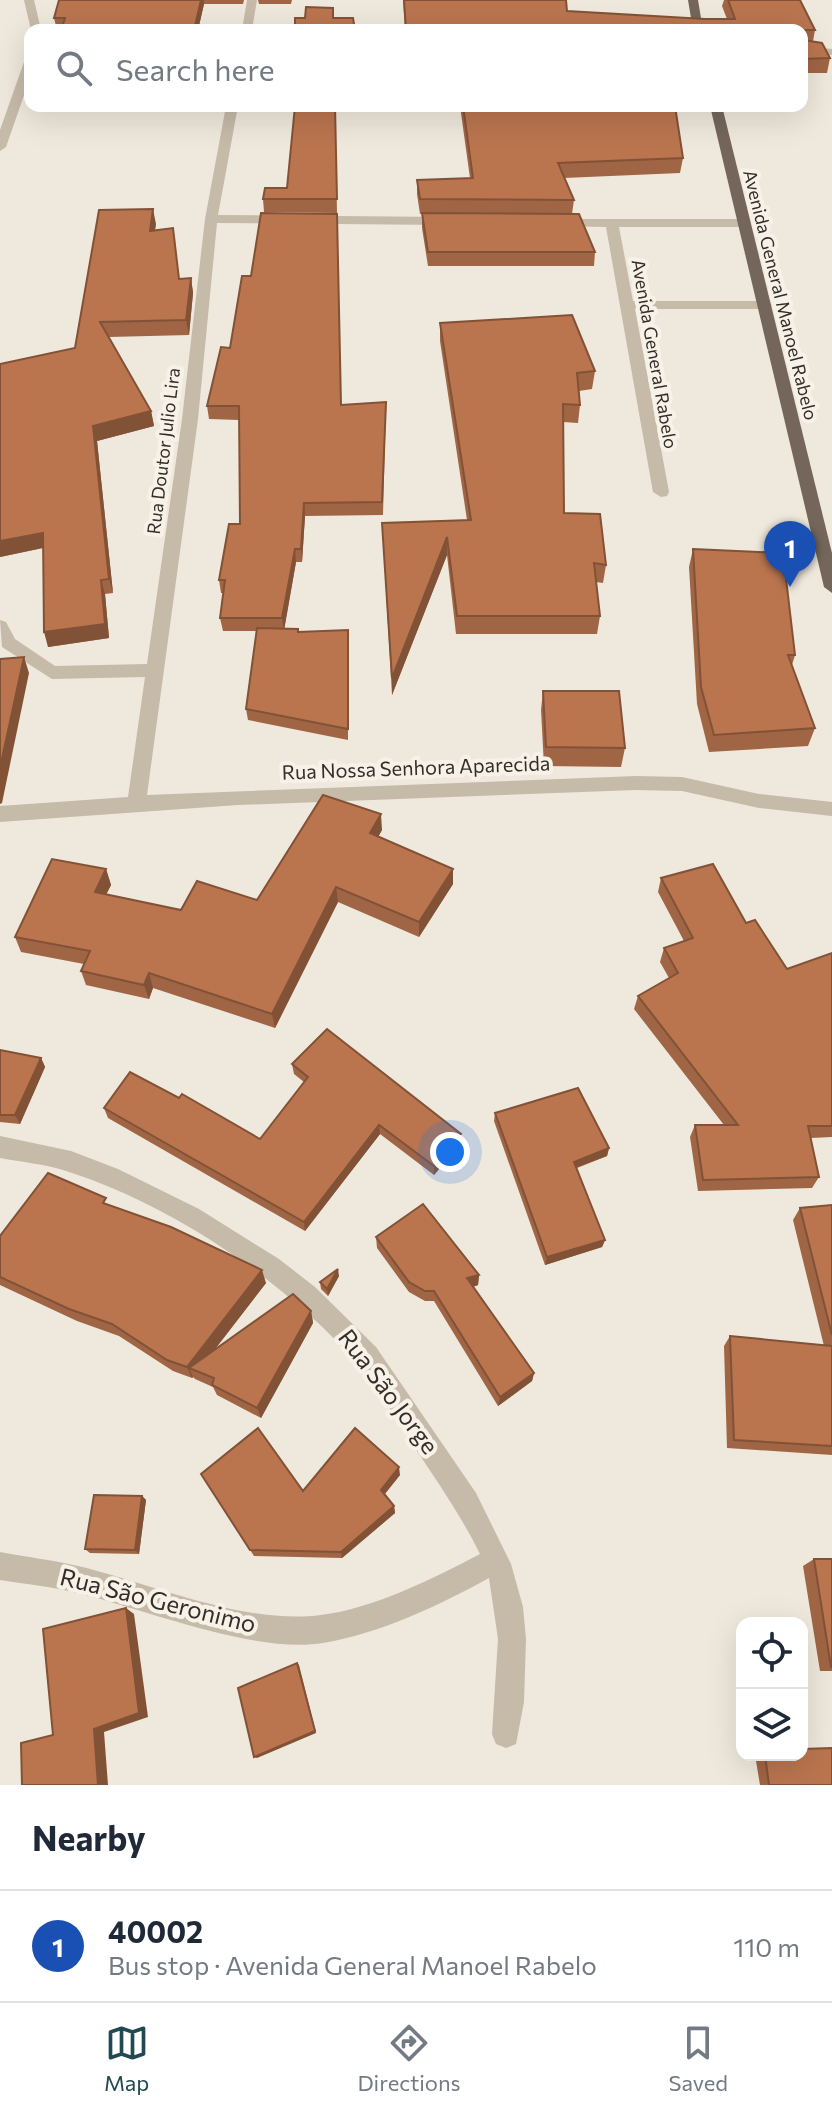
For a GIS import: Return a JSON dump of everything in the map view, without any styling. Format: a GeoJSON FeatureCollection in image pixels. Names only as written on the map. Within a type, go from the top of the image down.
{"type":"FeatureCollection","features":[{"type":"Feature","properties":{"kind":"main road"},"geometry":{"type":"LineString","coordinates":[[693,0],[697,24]]}},
{"type":"Feature","properties":{"kind":"main road","name":"Avenida General Manoel Rabelo"},"geometry":{"type":"LineString","coordinates":[[717,112],[832,587]]}},
{"type":"Feature","properties":{"kind":"street"},"geometry":{"type":"LineString","coordinates":[[29,0],[35,24]]}},
{"type":"Feature","properties":{"kind":"street"},"geometry":{"type":"LineString","coordinates":[[248,24],[252,0]]}},
{"type":"Feature","properties":{"kind":"street"},"geometry":{"type":"LineString","coordinates":[[808,50],[832,52]]}},
{"type":"Feature","properties":{"kind":"street"},"geometry":{"type":"LineString","coordinates":[[0,147],[24,79]]}},
{"type":"Feature","properties":{"kind":"street","name":"Rua Doutor Julio Lira"},"geometry":{"type":"LineString","coordinates":[[137,801],[190,419],[211,219],[231,112]]}},
{"type":"Feature","properties":{"kind":"street"},"geometry":{"type":"LineString","coordinates":[[211,219],[458,222]]}},
{"type":"Feature","properties":{"kind":"street"},"geometry":{"type":"LineString","coordinates":[[550,223],[744,223]]}},
{"type":"Feature","properties":{"kind":"street","name":"Avenida General Rabelo"},"geometry":{"type":"LineString","coordinates":[[612,223],[661,492]]}},
{"type":"Feature","properties":{"kind":"street"},"geometry":{"type":"LineString","coordinates":[[627,305],[765,305]]}},
{"type":"Feature","properties":{"kind":"street"},"geometry":{"type":"LineString","coordinates":[[0,626],[8,643],[52,673],[155,670]]}},
{"type":"Feature","properties":{"kind":"street","name":"Rua Nossa Senhora Aparecida"},"geometry":{"type":"LineString","coordinates":[[0,814],[137,801],[334,791],[636,783],[682,784],[759,801],[832,809]]}},
{"type":"Feature","properties":{"kind":"street","name":"Rua São Jorge"},"geometry":{"type":"LineString","coordinates":[[0,1147],[69,1161],[126,1184],[195,1221],[266,1266],[326,1311],[369,1357],[463,1495],[495,1560],[509,1605],[514,1663],[506,1734]]}},
{"type":"Feature","properties":{"kind":"street","name":"Rua São Geronimo"},"geometry":{"type":"LineString","coordinates":[[0,1566],[76,1579],[215,1618],[284,1630],[323,1629],[385,1611],[437,1592],[495,1560]]}},
{"type":"Feature","properties":{"kind":"building"},"geometry":{"type":"Polygon","coordinates":[[[59,0],[201,0],[195,24],[63,24],[65,18],[54,18],[59,0]]]}},
{"type":"Feature","properties":{"kind":"building"},"geometry":{"type":"Polygon","coordinates":[[[404,0],[566,0],[567,11],[735,19],[728,0],[800,0],[815,30],[808,30],[808,24],[406,24],[404,0]]]}},
{"type":"Feature","properties":{"kind":"building"},"geometry":{"type":"Polygon","coordinates":[[[306,7],[333,8],[333,18],[353,18],[354,24],[295,24],[295,18],[305,18],[306,7]]]}},
{"type":"Feature","properties":{"kind":"building"},"geometry":{"type":"Polygon","coordinates":[[[808,41],[822,43],[830,58],[808,59],[808,41]]]}},
{"type":"Feature","properties":{"kind":"building"},"geometry":{"type":"Polygon","coordinates":[[[294,112],[335,112],[337,199],[263,199],[265,188],[287,188],[294,112]]]}},
{"type":"Feature","properties":{"kind":"building"},"geometry":{"type":"Polygon","coordinates":[[[464,112],[676,112],[683,158],[558,163],[574,200],[420,199],[417,180],[473,178],[464,112]]]}},
{"type":"Feature","properties":{"kind":"building"},"geometry":{"type":"Polygon","coordinates":[[[153,209],[150,231],[173,228],[179,279],[191,278],[186,320],[100,322],[151,411],[93,426],[109,579],[101,580],[105,624],[44,632],[43,533],[0,541],[0,364],[75,348],[99,210],[153,209]]]}},
{"type":"Feature","properties":{"kind":"building"},"geometry":{"type":"Polygon","coordinates":[[[261,213],[337,214],[341,405],[386,402],[382,502],[304,503],[301,549],[295,549],[282,618],[220,618],[225,580],[219,580],[229,524],[240,524],[239,406],[207,406],[221,347],[230,348],[242,276],[251,276],[261,213]]]}},
{"type":"Feature","properties":{"kind":"building"},"geometry":{"type":"Polygon","coordinates":[[[422,213],[579,214],[595,252],[428,252],[422,213]]]}},
{"type":"Feature","properties":{"kind":"building"},"geometry":{"type":"Polygon","coordinates":[[[572,315],[595,371],[577,373],[580,405],[563,404],[564,513],[600,514],[606,565],[594,563],[600,616],[457,616],[447,537],[392,678],[382,523],[471,520],[440,323],[572,315]]]}},
{"type":"Feature","properties":{"kind":"building"},"geometry":{"type":"Polygon","coordinates":[[[693,549],[783,553],[795,655],[788,655],[815,728],[714,735],[701,687],[693,549]]]}},
{"type":"Feature","properties":{"kind":"building"},"geometry":{"type":"Polygon","coordinates":[[[257,628],[298,629],[298,632],[348,630],[348,729],[246,709],[257,628]]]}},
{"type":"Feature","properties":{"kind":"building"},"geometry":{"type":"Polygon","coordinates":[[[24,657],[0,768],[0,659],[24,657]]]}},
{"type":"Feature","properties":{"kind":"building"},"geometry":{"type":"Polygon","coordinates":[[[543,691],[619,691],[625,748],[546,747],[543,691]]]}},
{"type":"Feature","properties":{"kind":"building"},"geometry":{"type":"Polygon","coordinates":[[[323,795],[381,814],[370,833],[453,869],[419,922],[336,887],[272,1014],[149,973],[144,985],[81,971],[90,951],[15,937],[52,859],[106,869],[95,892],[181,910],[197,881],[257,900],[323,795]]]}},
{"type":"Feature","properties":{"kind":"building"},"geometry":{"type":"Polygon","coordinates":[[[713,864],[746,923],[755,920],[787,969],[832,953],[832,1126],[808,1126],[819,1177],[703,1180],[695,1125],[738,1125],[638,996],[678,973],[664,948],[693,938],[661,878],[713,864]]]}},
{"type":"Feature","properties":{"kind":"building"},"geometry":{"type":"Polygon","coordinates":[[[327,1029],[461,1134],[434,1166],[379,1125],[304,1222],[104,1108],[130,1072],[179,1098],[182,1094],[260,1139],[308,1077],[292,1064],[327,1029]]]}},
{"type":"Feature","properties":{"kind":"building"},"geometry":{"type":"Polygon","coordinates":[[[0,1050],[41,1058],[15,1115],[0,1115],[0,1050]]]}},
{"type":"Feature","properties":{"kind":"building"},"geometry":{"type":"Polygon","coordinates":[[[578,1088],[609,1148],[574,1162],[605,1240],[547,1257],[495,1113],[578,1088]]]}},
{"type":"Feature","properties":{"kind":"building"},"geometry":{"type":"Polygon","coordinates":[[[48,1173],[106,1198],[103,1203],[171,1227],[262,1270],[187,1367],[167,1360],[112,1324],[69,1309],[0,1277],[0,1236],[48,1173]]]}},
{"type":"Feature","properties":{"kind":"building"},"geometry":{"type":"Polygon","coordinates":[[[423,1204],[479,1275],[467,1278],[534,1373],[500,1397],[434,1291],[425,1291],[409,1282],[376,1237],[423,1204]]]}},
{"type":"Feature","properties":{"kind":"building"},"geometry":{"type":"Polygon","coordinates":[[[832,1205],[832,1335],[800,1208],[832,1205]]]}},
{"type":"Feature","properties":{"kind":"building"},"geometry":{"type":"Polygon","coordinates":[[[338,1269],[327,1289],[320,1282],[338,1269]]]}},
{"type":"Feature","properties":{"kind":"building"},"geometry":{"type":"Polygon","coordinates":[[[293,1294],[311,1311],[257,1408],[212,1385],[214,1378],[189,1368],[293,1294]]]}},
{"type":"Feature","properties":{"kind":"building"},"geometry":{"type":"Polygon","coordinates":[[[730,1336],[832,1346],[832,1446],[734,1440],[730,1336]]]}},
{"type":"Feature","properties":{"kind":"building"},"geometry":{"type":"Polygon","coordinates":[[[258,1428],[303,1491],[355,1428],[399,1467],[381,1490],[394,1506],[341,1552],[250,1550],[201,1474],[258,1428]]]}},
{"type":"Feature","properties":{"kind":"building"},"geometry":{"type":"Polygon","coordinates":[[[94,1495],[142,1496],[135,1550],[85,1549],[94,1495]]]}},
{"type":"Feature","properties":{"kind":"building"},"geometry":{"type":"Polygon","coordinates":[[[814,1559],[832,1559],[832,1667],[831,1667],[814,1559]]]}},
{"type":"Feature","properties":{"kind":"building"},"geometry":{"type":"Polygon","coordinates":[[[126,1608],[139,1713],[94,1729],[98,1785],[22,1785],[21,1743],[53,1735],[43,1629],[126,1608]]]}},
{"type":"Feature","properties":{"kind":"building"},"geometry":{"type":"Polygon","coordinates":[[[297,1663],[315,1731],[254,1757],[238,1688],[297,1663]]]}},
{"type":"Feature","properties":{"kind":"building"},"geometry":{"type":"Polygon","coordinates":[[[832,1748],[832,1785],[769,1785],[766,1761],[808,1761],[808,1749],[832,1748]]]}},
{"type":"Feature","properties":{"kind":"place","name":"40002"},"geometry":{"type":"Point","coordinates":[790,587]}}]}
